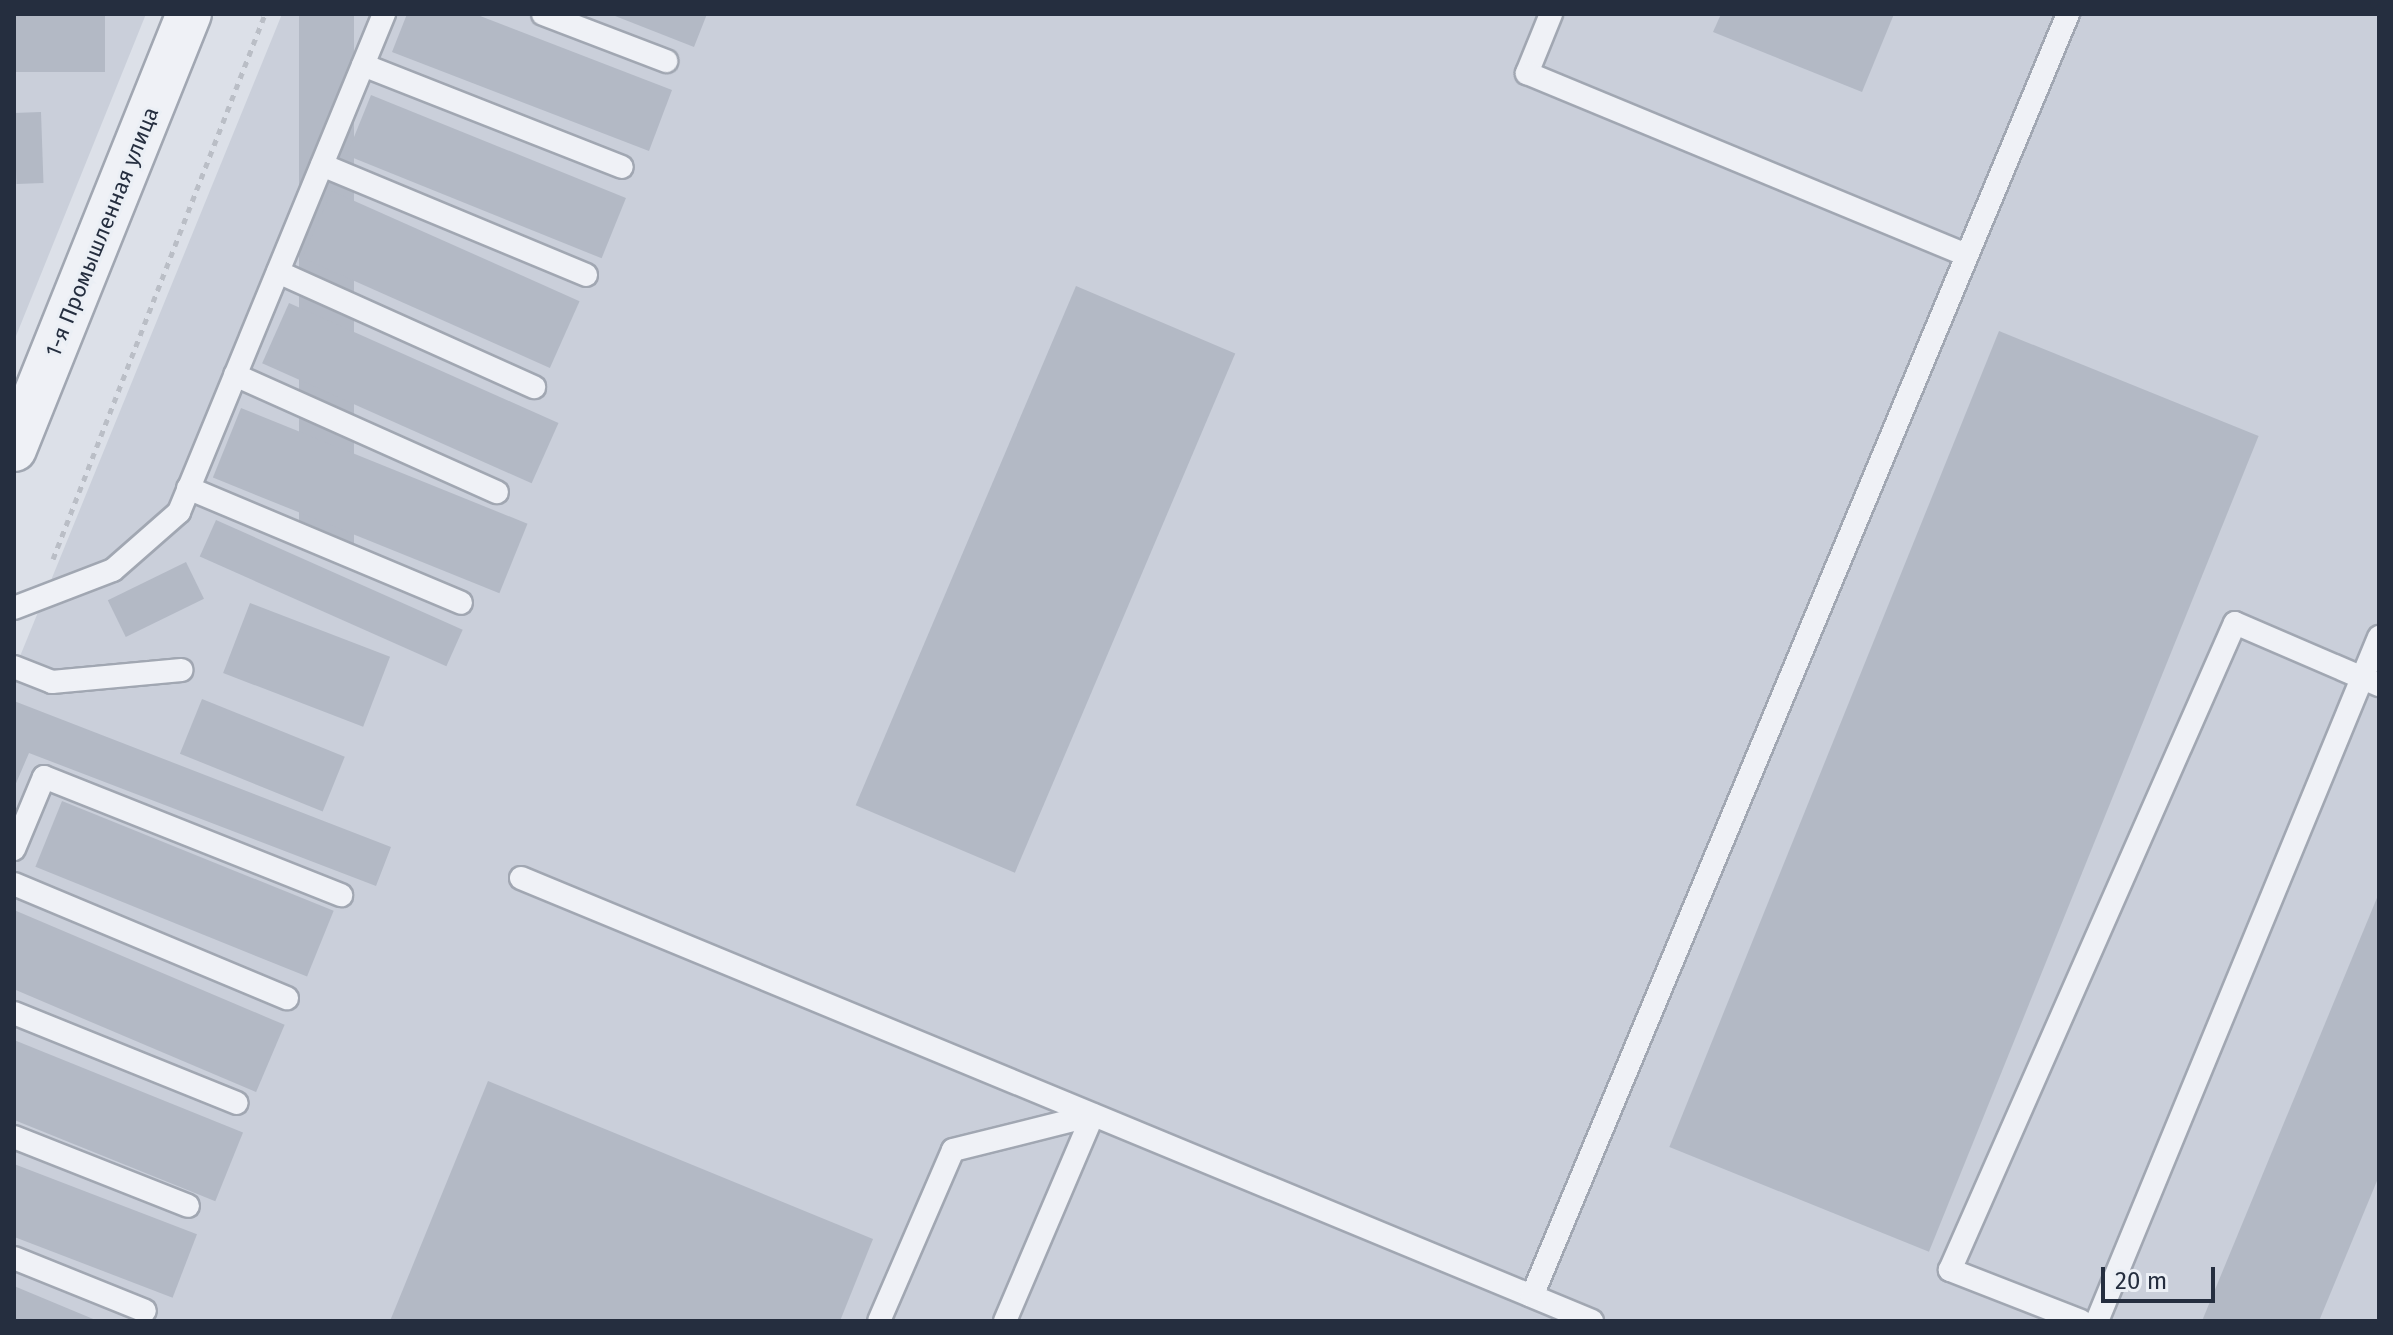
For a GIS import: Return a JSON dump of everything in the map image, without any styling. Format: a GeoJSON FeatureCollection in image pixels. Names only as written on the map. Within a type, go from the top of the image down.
{"type":"FeatureCollection","features":[{"type":"Feature","properties":{"kind":"street","name":"1-я Промышленная улица"},"geometry":{"type":"LineString","coordinates":[[14,449],[189,14]]}},
{"type":"Feature","properties":{"kind":"lane"},"geometry":{"type":"LineString","coordinates":[[14,608],[113,570],[179,512],[384,14]]}},
{"type":"Feature","properties":{"kind":"lane"},"geometry":{"type":"LineString","coordinates":[[543,14],[666,61]]}},
{"type":"Feature","properties":{"kind":"lane"},"geometry":{"type":"LineString","coordinates":[[1551,14],[1527,73],[1967,255]]}},
{"type":"Feature","properties":{"kind":"lane"},"geometry":{"type":"LineString","coordinates":[[1532,1296],[2068,14]]}},
{"type":"Feature","properties":{"kind":"lane"},"geometry":{"type":"LineString","coordinates":[[363,65],[622,167]]}},
{"type":"Feature","properties":{"kind":"lane"},"geometry":{"type":"LineString","coordinates":[[322,165],[586,275]]}},
{"type":"Feature","properties":{"kind":"lane"},"geometry":{"type":"LineString","coordinates":[[278,272],[534,387]]}},
{"type":"Feature","properties":{"kind":"lane"},"geometry":{"type":"LineString","coordinates":[[235,375],[497,492]]}},
{"type":"Feature","properties":{"kind":"lane"},"geometry":{"type":"LineString","coordinates":[[188,488],[461,603]]}},
{"type":"Feature","properties":{"kind":"lane"},"geometry":{"type":"LineString","coordinates":[[2081,1321],[1950,1270],[2235,623],[2370,682]]}},
{"type":"Feature","properties":{"kind":"lane"},"geometry":{"type":"LineString","coordinates":[[2097,1321],[2370,682],[2379,637]]}},
{"type":"Feature","properties":{"kind":"lane"},"geometry":{"type":"LineString","coordinates":[[14,667],[52,682],[181,670]]}},
{"type":"Feature","properties":{"kind":"lane"},"geometry":{"type":"LineString","coordinates":[[14,849],[44,777],[341,895]]}},
{"type":"Feature","properties":{"kind":"lane"},"geometry":{"type":"LineString","coordinates":[[521,878],[1592,1321]]}},
{"type":"Feature","properties":{"kind":"lane"},"geometry":{"type":"LineString","coordinates":[[14,884],[287,998]]}},
{"type":"Feature","properties":{"kind":"lane"},"geometry":{"type":"LineString","coordinates":[[14,1013],[237,1103]]}},
{"type":"Feature","properties":{"kind":"lane"},"geometry":{"type":"LineString","coordinates":[[879,1321],[953,1150],[1093,1115]]}},
{"type":"Feature","properties":{"kind":"lane"},"geometry":{"type":"LineString","coordinates":[[1005,1321],[1093,1115]]}},
{"type":"Feature","properties":{"kind":"lane"},"geometry":{"type":"LineString","coordinates":[[14,1137],[188,1206]]}},
{"type":"Feature","properties":{"kind":"lane"},"geometry":{"type":"LineString","coordinates":[[14,1258],[145,1311]]}},
{"type":"Feature","properties":{"kind":"path"},"geometry":{"type":"LineString","coordinates":[[38,599],[265,14]]}},
{"type":"Feature","properties":{"kind":"shaded area"},"geometry":{"type":"Polygon","coordinates":[[[14,14],[146,14],[14,341],[14,14]]]}},
{"type":"Feature","properties":{"kind":"shaded area"},"geometry":{"type":"Polygon","coordinates":[[[282,14],[2379,14],[2379,1321],[14,1321],[14,671],[282,14]]]}},
{"type":"Feature","properties":{"kind":"building"},"geometry":{"type":"Polygon","coordinates":[[[14,14],[105,14],[105,72],[14,72],[14,14]]]}},
{"type":"Feature","properties":{"kind":"building"},"geometry":{"type":"Polygon","coordinates":[[[299,14],[354,14],[354,549],[299,549],[299,14]]]}},
{"type":"Feature","properties":{"kind":"building"},"geometry":{"type":"Polygon","coordinates":[[[407,14],[475,14],[672,90],[649,151],[392,52],[407,14]]]}},
{"type":"Feature","properties":{"kind":"building"},"geometry":{"type":"Polygon","coordinates":[[[610,14],[707,14],[694,47],[610,14]]]}},
{"type":"Feature","properties":{"kind":"building"},"geometry":{"type":"Polygon","coordinates":[[[1721,14],[1894,14],[1862,92],[1713,32],[1721,14]]]}},
{"type":"Feature","properties":{"kind":"building"},"geometry":{"type":"Polygon","coordinates":[[[371,95],[626,198],[602,258],[347,155],[371,95]]]}},
{"type":"Feature","properties":{"kind":"building"},"geometry":{"type":"Polygon","coordinates":[[[41,112],[43,183],[16,184],[14,113],[41,112]]]}},
{"type":"Feature","properties":{"kind":"building"},"geometry":{"type":"Polygon","coordinates":[[[332,191],[580,301],[550,368],[302,258],[332,191]]]}},
{"type":"Feature","properties":{"kind":"building"},"geometry":{"type":"Polygon","coordinates":[[[1076,286],[1235,354],[1015,873],[856,805],[1076,286]]]}},
{"type":"Feature","properties":{"kind":"building"},"geometry":{"type":"Polygon","coordinates":[[[289,303],[558,423],[532,483],[262,363],[289,303]]]}},
{"type":"Feature","properties":{"kind":"building"},"geometry":{"type":"Polygon","coordinates":[[[1999,331],[2259,436],[1929,1252],[1669,1147],[1999,331]]]}},
{"type":"Feature","properties":{"kind":"building"},"geometry":{"type":"Polygon","coordinates":[[[241,408],[527,524],[499,593],[213,478],[241,408]]]}},
{"type":"Feature","properties":{"kind":"building"},"geometry":{"type":"Polygon","coordinates":[[[216,520],[463,630],[446,666],[200,557],[216,520]]]}},
{"type":"Feature","properties":{"kind":"building"},"geometry":{"type":"Polygon","coordinates":[[[186,562],[204,599],[126,637],[108,600],[186,562]]]}},
{"type":"Feature","properties":{"kind":"building"},"geometry":{"type":"Polygon","coordinates":[[[250,603],[390,657],[363,727],[223,673],[250,603]]]}},
{"type":"Feature","properties":{"kind":"building"},"geometry":{"type":"Polygon","coordinates":[[[202,699],[345,757],[323,811],[180,754],[202,699]]]}},
{"type":"Feature","properties":{"kind":"building"},"geometry":{"type":"Polygon","coordinates":[[[14,701],[391,847],[376,886],[29,753],[14,788],[14,701]]]}},
{"type":"Feature","properties":{"kind":"building"},"geometry":{"type":"Polygon","coordinates":[[[62,801],[334,911],[307,977],[35,867],[62,801]]]}},
{"type":"Feature","properties":{"kind":"building"},"geometry":{"type":"Polygon","coordinates":[[[2379,893],[2379,1176],[2319,1321],[2202,1321],[2379,893]]]}},
{"type":"Feature","properties":{"kind":"building"},"geometry":{"type":"Polygon","coordinates":[[[14,910],[285,1025],[256,1092],[14,989],[14,910]]]}},
{"type":"Feature","properties":{"kind":"building"},"geometry":{"type":"Polygon","coordinates":[[[14,1040],[243,1133],[215,1201],[14,1120],[14,1040]]]}},
{"type":"Feature","properties":{"kind":"building"},"geometry":{"type":"Polygon","coordinates":[[[488,1081],[873,1239],[840,1321],[390,1321],[488,1081]]]}},
{"type":"Feature","properties":{"kind":"building"},"geometry":{"type":"Polygon","coordinates":[[[14,1164],[197,1234],[173,1298],[14,1237],[14,1164]]]}},
{"type":"Feature","properties":{"kind":"building"},"geometry":{"type":"Polygon","coordinates":[[[14,1286],[98,1321],[14,1321],[14,1286]]]}}]}
